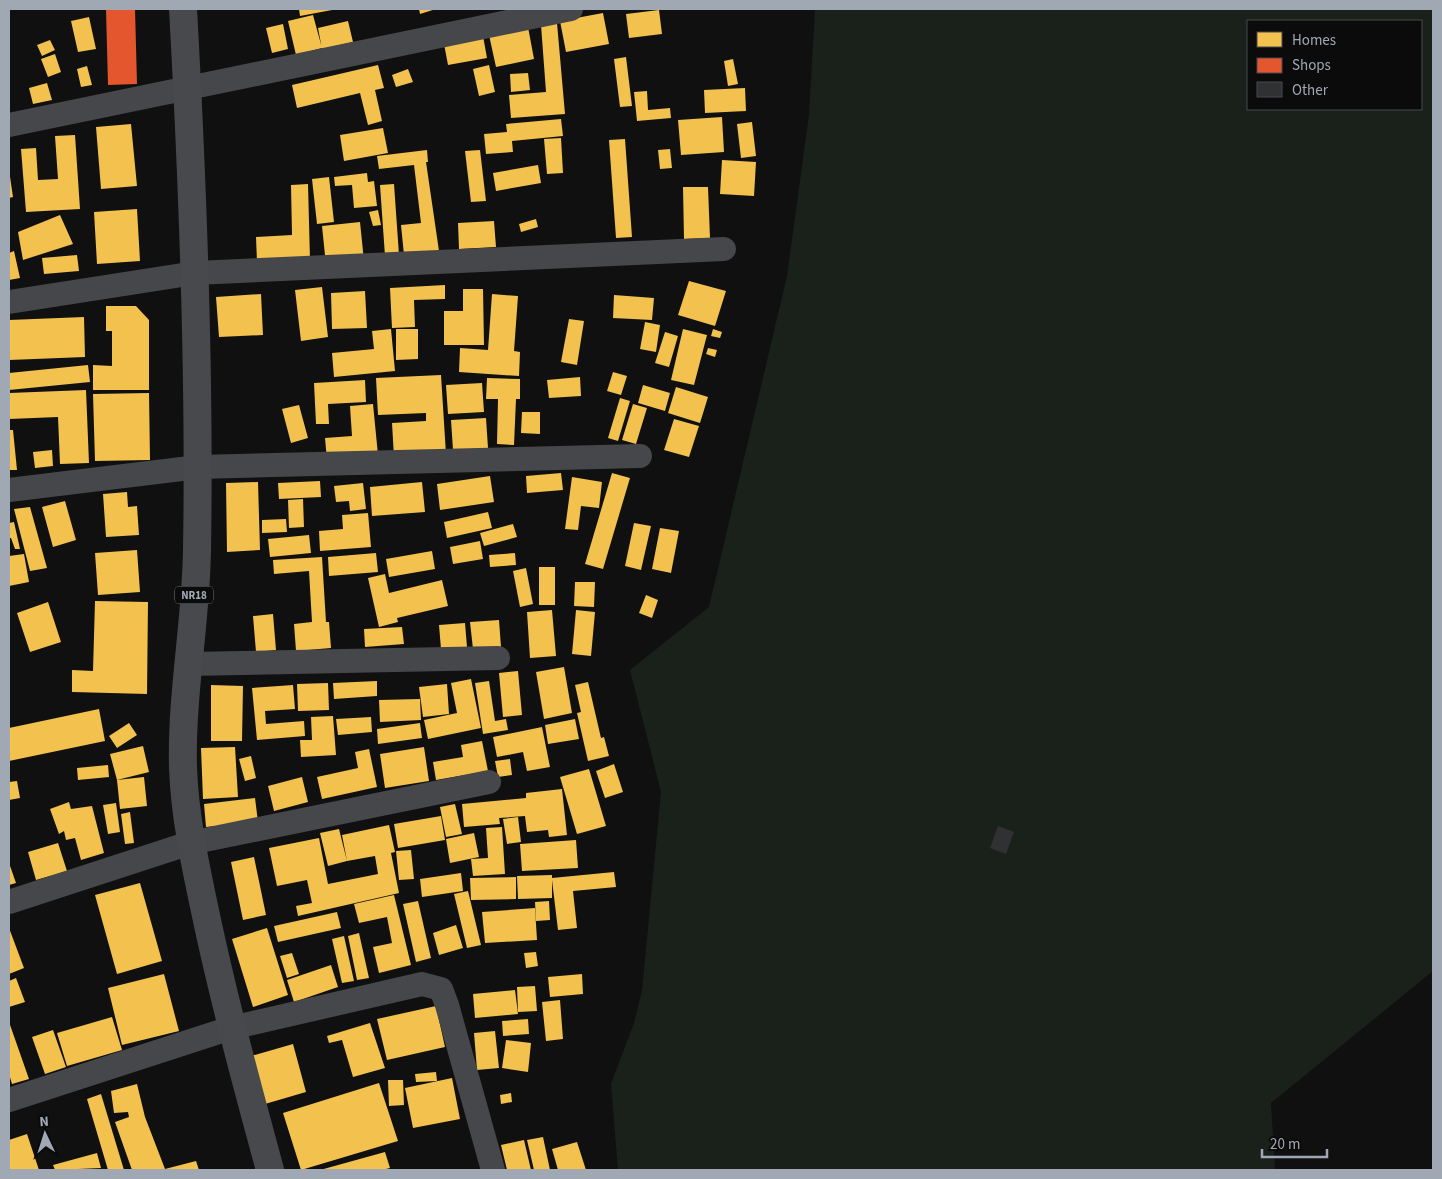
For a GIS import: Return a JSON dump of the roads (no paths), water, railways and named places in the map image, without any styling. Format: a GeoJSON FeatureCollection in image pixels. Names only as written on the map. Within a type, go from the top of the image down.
{"type":"FeatureCollection","features":[{"type":"Feature","properties":{"kind":"main road","name":"NR18"},"geometry":{"type":"LineString","coordinates":[[183,9],[195,273],[198,467],[197,562],[188,664],[183,767],[190,843],[231,1028],[270,1170]]}},
{"type":"Feature","properties":{"kind":"street"},"geometry":{"type":"LineString","coordinates":[[9,125],[188,86],[571,9]]}},
{"type":"Feature","properties":{"kind":"street"},"geometry":{"type":"LineString","coordinates":[[9,302],[195,273],[724,249]]}},
{"type":"Feature","properties":{"kind":"street"},"geometry":{"type":"LineString","coordinates":[[9,490],[198,467],[640,456]]}},
{"type":"Feature","properties":{"kind":"street"},"geometry":{"type":"LineString","coordinates":[[188,664],[498,658]]}},
{"type":"Feature","properties":{"kind":"street"},"geometry":{"type":"LineString","coordinates":[[9,902],[190,843],[489,782]]}},
{"type":"Feature","properties":{"kind":"street"},"geometry":{"type":"LineString","coordinates":[[9,1100],[231,1028],[422,984],[441,990],[493,1170]]}}]}
